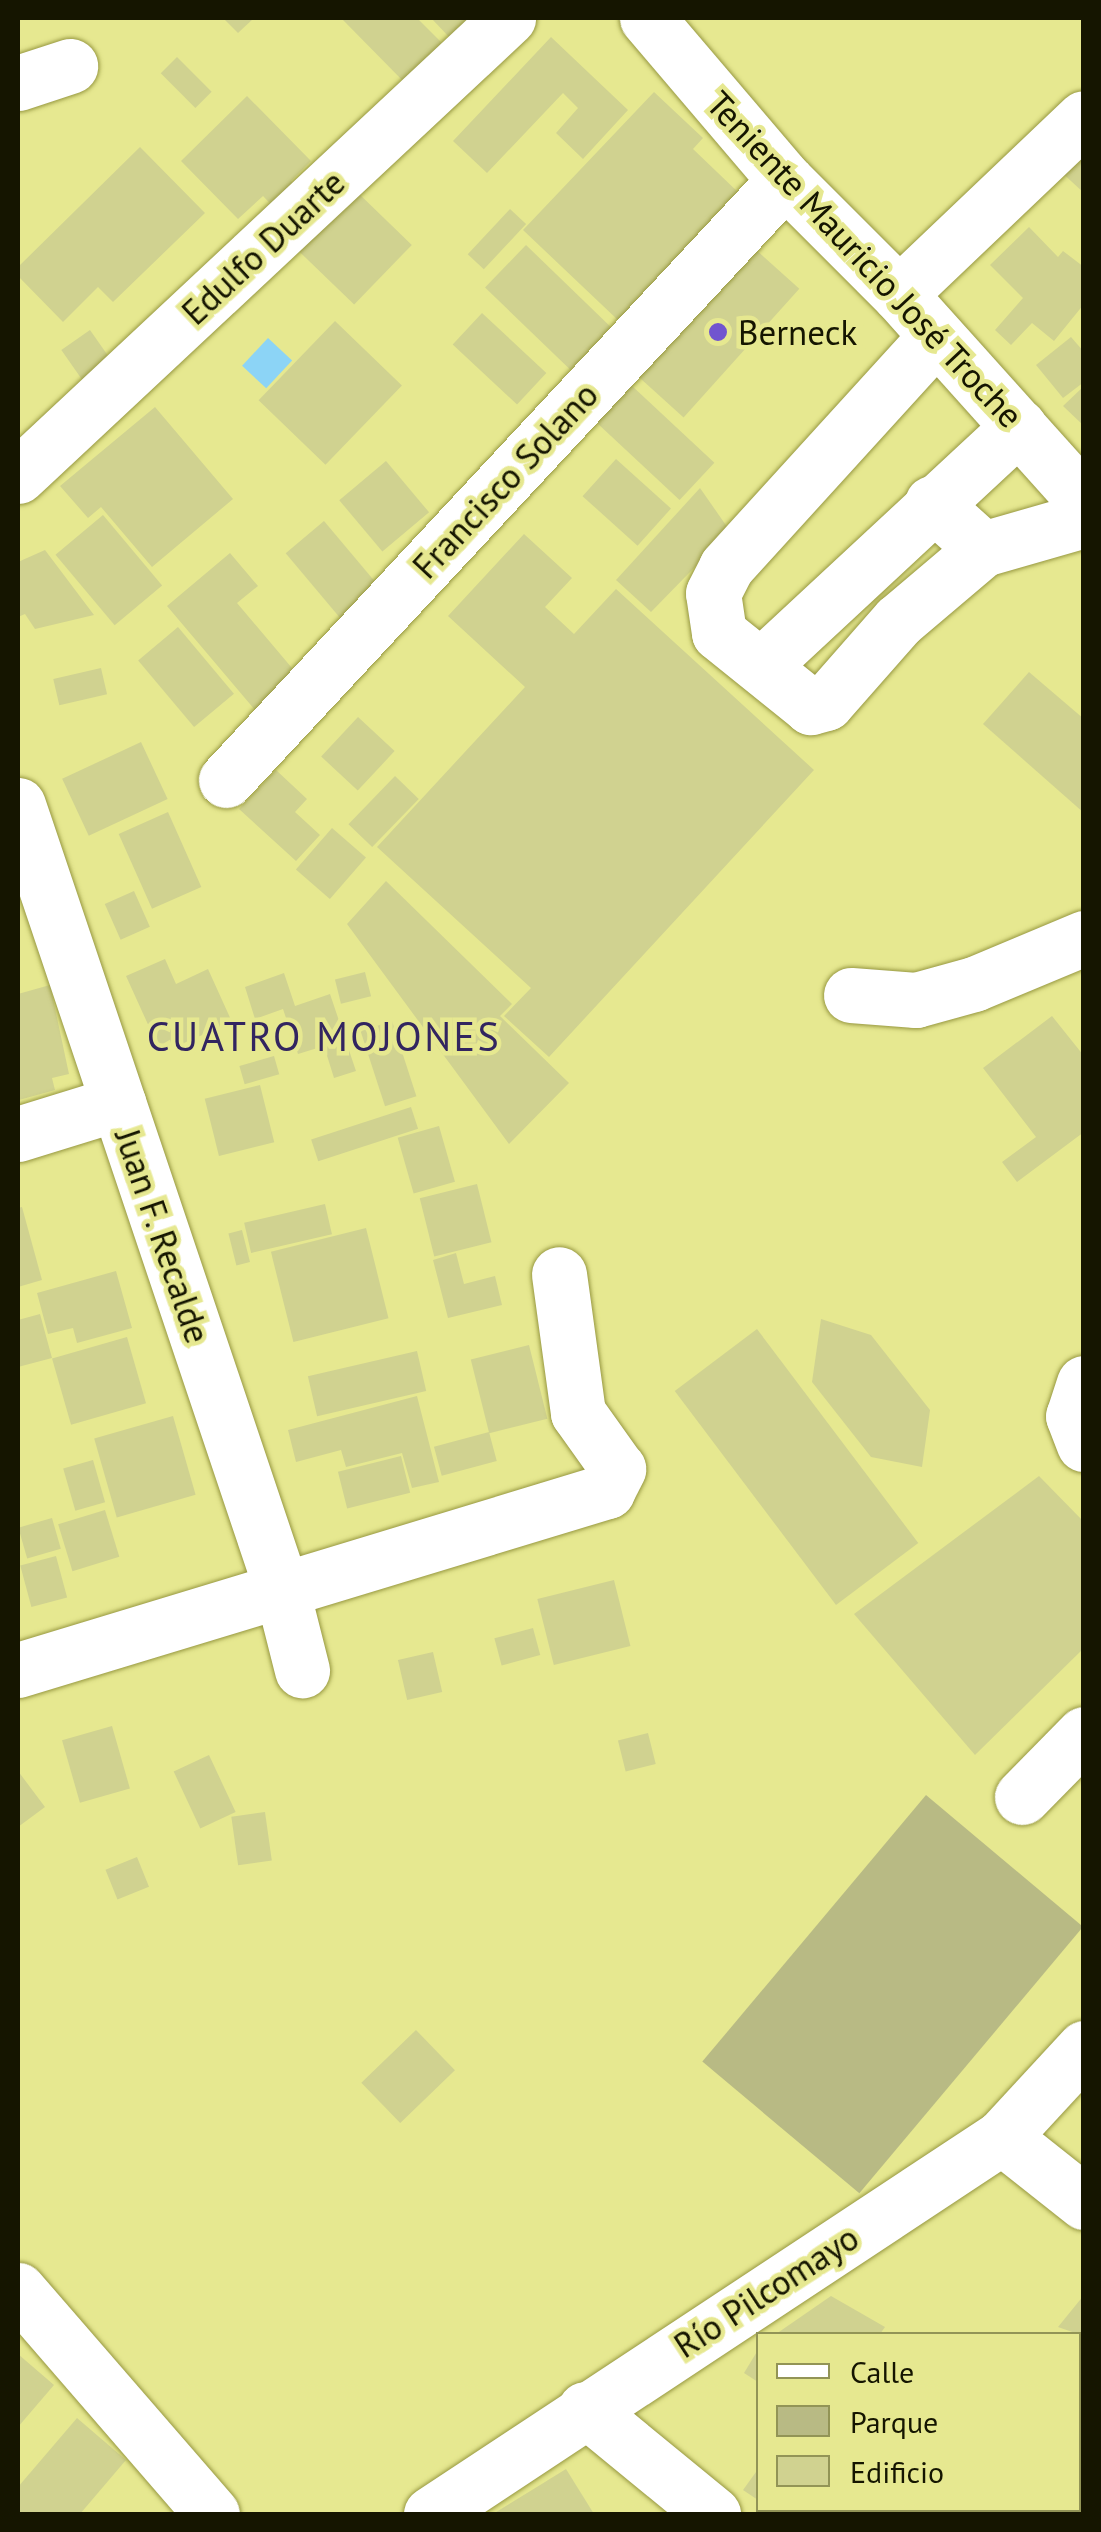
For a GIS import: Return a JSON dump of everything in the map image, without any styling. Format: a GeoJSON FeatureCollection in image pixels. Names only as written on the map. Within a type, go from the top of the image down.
{"type":"FeatureCollection","features":[{"type":"Feature","properties":{"kind":"street","name":"Edulfo Duarte"},"geometry":{"type":"LineString","coordinates":[[18,476],[508,18]]}},
{"type":"Feature","properties":{"kind":"street","name":"Teniente Mauricio José Troche"},"geometry":{"type":"LineString","coordinates":[[647,18],[785,180],[899,294],[1084,500]]}},
{"type":"Feature","properties":{"kind":"street"},"geometry":{"type":"LineString","coordinates":[[18,82],[70,66]]}},
{"type":"Feature","properties":{"kind":"street"},"geometry":{"type":"LineString","coordinates":[[899,294],[1084,118]]}},
{"type":"Feature","properties":{"kind":"street","name":"Francisco Solano"},"geometry":{"type":"LineString","coordinates":[[226,780],[785,180]]}},
{"type":"Feature","properties":{"kind":"street"},"geometry":{"type":"LineString","coordinates":[[935,338],[726,567],[713,592],[719,633],[811,707],[826,703],[911,609],[984,549],[1084,520]]}},
{"type":"Feature","properties":{"kind":"street"},"geometry":{"type":"LineString","coordinates":[[760,666],[932,502],[1019,426]]}},
{"type":"Feature","properties":{"kind":"street"},"geometry":{"type":"LineString","coordinates":[[932,502],[984,549]]}},
{"type":"Feature","properties":{"kind":"street","name":"Juan F. Recalde"},"geometry":{"type":"LineString","coordinates":[[18,805],[281,1587],[302,1670]]}},
{"type":"Feature","properties":{"kind":"street"},"geometry":{"type":"LineString","coordinates":[[851,995],[916,1000],[974,984],[1084,938]]}},
{"type":"Feature","properties":{"kind":"street"},"geometry":{"type":"LineString","coordinates":[[18,1134],[118,1102]]}},
{"type":"Feature","properties":{"kind":"street"},"geometry":{"type":"LineString","coordinates":[[18,1670],[607,1491],[616,1482],[618,1469],[578,1413],[559,1274]]}},
{"type":"Feature","properties":{"kind":"street"},"geometry":{"type":"LineString","coordinates":[[1084,1383],[1074,1416],[1084,1444]]}},
{"type":"Feature","properties":{"kind":"street"},"geometry":{"type":"LineString","coordinates":[[1022,1797],[1084,1734]]}},
{"type":"Feature","properties":{"kind":"street","name":"Río Pilcomayo"},"geometry":{"type":"LineString","coordinates":[[432,2514],[585,2409],[1002,2138],[1084,2048]]}},
{"type":"Feature","properties":{"kind":"street"},"geometry":{"type":"LineString","coordinates":[[1002,2138],[1084,2202]]}},
{"type":"Feature","properties":{"kind":"street"},"geometry":{"type":"LineString","coordinates":[[18,2290],[212,2514]]}},
{"type":"Feature","properties":{"kind":"street"},"geometry":{"type":"LineString","coordinates":[[585,2409],[713,2514]]}},
{"type":"Feature","properties":{"kind":"green space"},"geometry":{"type":"Polygon","coordinates":[[[926,1795],[1083,1927],[859,2193],[702,2062],[926,1795]]]}},
{"type":"Feature","properties":{"kind":"water"},"geometry":{"type":"Polygon","coordinates":[[[268,338],[292,361],[266,388],[242,366],[268,338]]]}},
{"type":"Feature","properties":{"kind":"building"},"geometry":{"type":"Polygon","coordinates":[[[223,18],[254,18],[238,33],[223,18]]]}},
{"type":"Feature","properties":{"kind":"building"},"geometry":{"type":"Polygon","coordinates":[[[341,18],[417,18],[445,46],[406,84],[341,18]]]}},
{"type":"Feature","properties":{"kind":"building"},"geometry":{"type":"Polygon","coordinates":[[[431,18],[473,18],[451,39],[431,18]]]}},
{"type":"Feature","properties":{"kind":"building"},"geometry":{"type":"Polygon","coordinates":[[[551,37],[628,110],[583,159],[556,133],[578,108],[563,93],[487,173],[453,141],[551,37]]]}},
{"type":"Feature","properties":{"kind":"building"},"geometry":{"type":"Polygon","coordinates":[[[177,57],[212,92],[195,108],[161,73],[177,57]]]}},
{"type":"Feature","properties":{"kind":"building"},"geometry":{"type":"Polygon","coordinates":[[[654,92],[703,138],[693,149],[741,195],[620,322],[523,230],[654,92]]]}},
{"type":"Feature","properties":{"kind":"building"},"geometry":{"type":"Polygon","coordinates":[[[247,96],[311,161],[291,181],[306,196],[284,218],[263,196],[238,219],[181,161],[247,96]]]}},
{"type":"Feature","properties":{"kind":"building"},"geometry":{"type":"Polygon","coordinates":[[[140,147],[205,213],[113,302],[98,287],[63,322],[18,276],[18,267],[140,147]]]}},
{"type":"Feature","properties":{"kind":"building"},"geometry":{"type":"Polygon","coordinates":[[[1077,151],[1084,157],[1084,193],[1059,170],[1077,151]]]}},
{"type":"Feature","properties":{"kind":"building"},"geometry":{"type":"Polygon","coordinates":[[[355,190],[412,245],[354,305],[297,250],[355,190]]]}},
{"type":"Feature","properties":{"kind":"building"},"geometry":{"type":"Polygon","coordinates":[[[510,209],[526,224],[484,269],[468,254],[510,209]]]}},
{"type":"Feature","properties":{"kind":"building"},"geometry":{"type":"Polygon","coordinates":[[[1029,227],[1058,257],[1063,251],[1084,267],[1084,304],[1054,341],[1032,323],[1011,345],[995,330],[1023,298],[990,265],[1029,227]]]}},
{"type":"Feature","properties":{"kind":"building"},"geometry":{"type":"Polygon","coordinates":[[[526,245],[612,328],[571,370],[485,287],[526,245]]]}},
{"type":"Feature","properties":{"kind":"building","name":"Berneck"},"geometry":{"type":"Polygon","coordinates":[[[754,248],[799,289],[684,417],[638,377],[754,248]]]}},
{"type":"Feature","properties":{"kind":"building"},"geometry":{"type":"Polygon","coordinates":[[[482,313],[546,373],[517,404],[453,344],[482,313]]]}},
{"type":"Feature","properties":{"kind":"building"},"geometry":{"type":"Polygon","coordinates":[[[335,321],[402,386],[325,465],[259,400],[335,321]]]}},
{"type":"Feature","properties":{"kind":"building"},"geometry":{"type":"Polygon","coordinates":[[[90,330],[117,369],[88,389],[61,350],[90,330]]]}},
{"type":"Feature","properties":{"kind":"building"},"geometry":{"type":"Polygon","coordinates":[[[1071,337],[1084,352],[1084,382],[1063,398],[1036,365],[1071,337]]]}},
{"type":"Feature","properties":{"kind":"building"},"geometry":{"type":"Polygon","coordinates":[[[631,385],[714,463],[680,500],[596,422],[631,385]]]}},
{"type":"Feature","properties":{"kind":"building"},"geometry":{"type":"Polygon","coordinates":[[[1084,386],[1084,426],[1063,406],[1084,386]]]}},
{"type":"Feature","properties":{"kind":"building"},"geometry":{"type":"Polygon","coordinates":[[[155,407],[233,499],[152,567],[101,507],[88,518],[60,486],[155,407]]]}},
{"type":"Feature","properties":{"kind":"building"},"geometry":{"type":"Polygon","coordinates":[[[616,459],[671,509],[638,546],[583,496],[616,459]]]}},
{"type":"Feature","properties":{"kind":"building"},"geometry":{"type":"Polygon","coordinates":[[[386,461],[429,512],[382,552],[339,500],[386,461]]]}},
{"type":"Feature","properties":{"kind":"building"},"geometry":{"type":"Polygon","coordinates":[[[700,488],[730,531],[651,612],[616,580],[700,488]]]}},
{"type":"Feature","properties":{"kind":"building"},"geometry":{"type":"Polygon","coordinates":[[[103,515],[162,585],[115,625],[56,555],[103,515]]]}},
{"type":"Feature","properties":{"kind":"building"},"geometry":{"type":"Polygon","coordinates":[[[324,521],[379,586],[340,618],[286,553],[324,521]]]}},
{"type":"Feature","properties":{"kind":"building"},"geometry":{"type":"Polygon","coordinates":[[[524,534],[572,578],[545,607],[574,634],[616,589],[814,770],[549,1057],[504,1016],[531,988],[377,847],[525,687],[448,616],[524,534]]]}},
{"type":"Feature","properties":{"kind":"building"},"geometry":{"type":"Polygon","coordinates":[[[45,550],[94,615],[35,629],[25,614],[18,617],[18,562],[45,550]]]}},
{"type":"Feature","properties":{"kind":"building"},"geometry":{"type":"Polygon","coordinates":[[[230,553],[258,586],[237,603],[297,674],[255,710],[167,606],[230,553]]]}},
{"type":"Feature","properties":{"kind":"building"},"geometry":{"type":"Polygon","coordinates":[[[178,627],[234,694],[194,727],[138,660],[178,627]]]}},
{"type":"Feature","properties":{"kind":"building"},"geometry":{"type":"Polygon","coordinates":[[[101,668],[107,694],[59,705],[53,679],[101,668]]]}},
{"type":"Feature","properties":{"kind":"building"},"geometry":{"type":"Polygon","coordinates":[[[1029,672],[1084,719],[1084,813],[983,724],[1029,672]]]}},
{"type":"Feature","properties":{"kind":"building"},"geometry":{"type":"Polygon","coordinates":[[[358,717],[395,751],[358,791],[321,756],[358,717]]]}},
{"type":"Feature","properties":{"kind":"building"},"geometry":{"type":"Polygon","coordinates":[[[141,742],[168,799],[89,836],[62,779],[141,742]]]}},
{"type":"Feature","properties":{"kind":"building"},"geometry":{"type":"Polygon","coordinates":[[[276,770],[307,799],[295,812],[320,835],[296,861],[239,809],[276,770]]]}},
{"type":"Feature","properties":{"kind":"building"},"geometry":{"type":"Polygon","coordinates":[[[395,776],[419,799],[372,847],[348,824],[395,776]]]}},
{"type":"Feature","properties":{"kind":"building"},"geometry":{"type":"Polygon","coordinates":[[[168,812],[201,887],[152,909],[119,834],[168,812]]]}},
{"type":"Feature","properties":{"kind":"building"},"geometry":{"type":"Polygon","coordinates":[[[332,828],[366,858],[330,899],[296,870],[332,828]]]}},
{"type":"Feature","properties":{"kind":"building"},"geometry":{"type":"Polygon","coordinates":[[[386,881],[512,1004],[500,1016],[569,1083],[509,1144],[347,924],[386,881]]]}},
{"type":"Feature","properties":{"kind":"building"},"geometry":{"type":"Polygon","coordinates":[[[134,891],[150,927],[121,940],[105,904],[134,891]]]}},
{"type":"Feature","properties":{"kind":"building"},"geometry":{"type":"Polygon","coordinates":[[[165,959],[176,984],[208,969],[232,1022],[161,1053],[126,976],[165,959]]]}},
{"type":"Feature","properties":{"kind":"building"},"geometry":{"type":"Polygon","coordinates":[[[365,972],[371,996],[341,1004],[335,979],[365,972]]]}},
{"type":"Feature","properties":{"kind":"building"},"geometry":{"type":"Polygon","coordinates":[[[284,973],[295,1006],[330,994],[356,1071],[334,1078],[324,1046],[298,1054],[283,1009],[255,1019],[245,987],[284,973]]]}},
{"type":"Feature","properties":{"kind":"building"},"geometry":{"type":"Polygon","coordinates":[[[50,985],[69,1074],[52,1078],[55,1090],[19,1100],[18,994],[50,985]]]}},
{"type":"Feature","properties":{"kind":"building"},"geometry":{"type":"Polygon","coordinates":[[[1052,1016],[1084,1056],[1084,1132],[1017,1182],[1002,1162],[1036,1137],[983,1068],[1052,1016]]]}},
{"type":"Feature","properties":{"kind":"building"},"geometry":{"type":"Polygon","coordinates":[[[392,1021],[416,1096],[385,1106],[361,1031],[392,1021]]]}},
{"type":"Feature","properties":{"kind":"building"},"geometry":{"type":"Polygon","coordinates":[[[274,1056],[279,1074],[245,1084],[239,1066],[274,1056]]]}},
{"type":"Feature","properties":{"kind":"building"},"geometry":{"type":"Polygon","coordinates":[[[260,1085],[274,1142],[219,1156],[205,1099],[260,1085]]]}},
{"type":"Feature","properties":{"kind":"building"},"geometry":{"type":"Polygon","coordinates":[[[411,1107],[418,1129],[318,1161],[311,1139],[411,1107]]]}},
{"type":"Feature","properties":{"kind":"building"},"geometry":{"type":"Polygon","coordinates":[[[439,1126],[455,1182],[414,1194],[398,1138],[439,1126]]]}},
{"type":"Feature","properties":{"kind":"building"},"geometry":{"type":"Polygon","coordinates":[[[477,1184],[492,1242],[434,1256],[420,1198],[477,1184]]]}},
{"type":"Feature","properties":{"kind":"building"},"geometry":{"type":"Polygon","coordinates":[[[325,1204],[332,1234],[251,1253],[244,1223],[325,1204]]]}},
{"type":"Feature","properties":{"kind":"building"},"geometry":{"type":"Polygon","coordinates":[[[22,1207],[42,1280],[18,1287],[18,1208],[22,1207]]]}},
{"type":"Feature","properties":{"kind":"building"},"geometry":{"type":"Polygon","coordinates":[[[366,1228],[388,1318],[293,1342],[271,1252],[366,1228]]]}},
{"type":"Feature","properties":{"kind":"building"},"geometry":{"type":"Polygon","coordinates":[[[242,1230],[250,1262],[236,1265],[228,1233],[242,1230]]]}},
{"type":"Feature","properties":{"kind":"building"},"geometry":{"type":"Polygon","coordinates":[[[456,1253],[464,1284],[495,1276],[502,1305],[448,1318],[433,1260],[456,1253]]]}},
{"type":"Feature","properties":{"kind":"building"},"geometry":{"type":"Polygon","coordinates":[[[116,1271],[132,1328],[77,1343],[73,1328],[48,1334],[37,1293],[116,1271]]]}},
{"type":"Feature","properties":{"kind":"building"},"geometry":{"type":"Polygon","coordinates":[[[40,1314],[52,1358],[18,1367],[18,1320],[40,1314]]]}},
{"type":"Feature","properties":{"kind":"building"},"geometry":{"type":"Polygon","coordinates":[[[821,1319],[871,1335],[930,1410],[922,1467],[871,1457],[812,1382],[821,1319]]]}},
{"type":"Feature","properties":{"kind":"building"},"geometry":{"type":"Polygon","coordinates":[[[757,1329],[918,1543],[836,1605],[675,1391],[757,1329]]]}},
{"type":"Feature","properties":{"kind":"building"},"geometry":{"type":"Polygon","coordinates":[[[127,1337],[146,1403],[71,1425],[52,1358],[127,1337]]]}},
{"type":"Feature","properties":{"kind":"building"},"geometry":{"type":"Polygon","coordinates":[[[529,1345],[547,1419],[489,1433],[471,1360],[529,1345]]]}},
{"type":"Feature","properties":{"kind":"building"},"geometry":{"type":"Polygon","coordinates":[[[417,1351],[426,1391],[317,1416],[308,1376],[417,1351]]]}},
{"type":"Feature","properties":{"kind":"building"},"geometry":{"type":"Polygon","coordinates":[[[417,1396],[439,1482],[412,1488],[402,1453],[346,1467],[341,1450],[296,1462],[288,1430],[417,1396]]]}},
{"type":"Feature","properties":{"kind":"building"},"geometry":{"type":"Polygon","coordinates":[[[173,1416],[196,1495],[117,1517],[94,1439],[173,1416]]]}},
{"type":"Feature","properties":{"kind":"building"},"geometry":{"type":"Polygon","coordinates":[[[489,1432],[497,1461],[442,1476],[434,1447],[489,1432]]]}},
{"type":"Feature","properties":{"kind":"building"},"geometry":{"type":"Polygon","coordinates":[[[401,1456],[410,1493],[347,1509],[338,1472],[401,1456]]]}},
{"type":"Feature","properties":{"kind":"building"},"geometry":{"type":"Polygon","coordinates":[[[93,1460],[105,1502],[75,1511],[63,1469],[93,1460]]]}},
{"type":"Feature","properties":{"kind":"building"},"geometry":{"type":"Polygon","coordinates":[[[1039,1476],[1084,1522],[1084,1648],[975,1755],[854,1614],[1039,1476]]]}},
{"type":"Feature","properties":{"kind":"building"},"geometry":{"type":"Polygon","coordinates":[[[105,1510],[119,1557],[72,1571],[58,1524],[105,1510]]]}},
{"type":"Feature","properties":{"kind":"building"},"geometry":{"type":"Polygon","coordinates":[[[52,1518],[61,1549],[27,1558],[18,1528],[52,1518]]]}},
{"type":"Feature","properties":{"kind":"building"},"geometry":{"type":"Polygon","coordinates":[[[56,1556],[67,1598],[31,1607],[20,1566],[56,1556]]]}},
{"type":"Feature","properties":{"kind":"building"},"geometry":{"type":"Polygon","coordinates":[[[614,1580],[630,1646],[554,1665],[537,1599],[614,1580]]]}},
{"type":"Feature","properties":{"kind":"building"},"geometry":{"type":"Polygon","coordinates":[[[533,1628],[540,1655],[502,1665],[494,1638],[533,1628]]]}},
{"type":"Feature","properties":{"kind":"building"},"geometry":{"type":"Polygon","coordinates":[[[433,1652],[442,1692],[407,1700],[398,1660],[433,1652]]]}},
{"type":"Feature","properties":{"kind":"building"},"geometry":{"type":"Polygon","coordinates":[[[112,1726],[130,1788],[80,1803],[62,1740],[112,1726]]]}},
{"type":"Feature","properties":{"kind":"building"},"geometry":{"type":"Polygon","coordinates":[[[648,1733],[656,1764],[626,1772],[618,1740],[648,1733]]]}},
{"type":"Feature","properties":{"kind":"building"},"geometry":{"type":"Polygon","coordinates":[[[209,1755],[236,1812],[200,1829],[174,1771],[209,1755]]]}},
{"type":"Feature","properties":{"kind":"building"},"geometry":{"type":"Polygon","coordinates":[[[18,1771],[45,1807],[18,1827],[18,1771]]]}},
{"type":"Feature","properties":{"kind":"building"},"geometry":{"type":"Polygon","coordinates":[[[265,1812],[272,1861],[238,1865],[231,1817],[265,1812]]]}},
{"type":"Feature","properties":{"kind":"building"},"geometry":{"type":"Polygon","coordinates":[[[137,1857],[149,1887],[117,1899],[105,1870],[137,1857]]]}},
{"type":"Feature","properties":{"kind":"building"},"geometry":{"type":"Polygon","coordinates":[[[416,2030],[455,2070],[400,2123],[361,2083],[416,2030]]]}},
{"type":"Feature","properties":{"kind":"building"},"geometry":{"type":"Polygon","coordinates":[[[1084,2295],[1084,2347],[1081,2332],[1058,2327],[1084,2295]]]}},
{"type":"Feature","properties":{"kind":"building"},"geometry":{"type":"Polygon","coordinates":[[[831,2296],[885,2327],[881,2332],[779,2332],[831,2296]]]}},
{"type":"Feature","properties":{"kind":"building"},"geometry":{"type":"Polygon","coordinates":[[[756,2353],[756,2381],[744,2373],[756,2353]]]}},
{"type":"Feature","properties":{"kind":"building"},"geometry":{"type":"Polygon","coordinates":[[[18,2354],[54,2385],[18,2427],[18,2354]]]}},
{"type":"Feature","properties":{"kind":"building"},"geometry":{"type":"Polygon","coordinates":[[[77,2418],[126,2460],[80,2514],[18,2514],[18,2487],[77,2418]]]}},
{"type":"Feature","properties":{"kind":"building"},"geometry":{"type":"Polygon","coordinates":[[[566,2469],[594,2514],[493,2514],[566,2469]]]}},
{"type":"Feature","properties":{"kind":"building"},"geometry":{"type":"Polygon","coordinates":[[[756,2472],[756,2499],[743,2490],[756,2472]]]}},
{"type":"Feature","properties":{"kind":"place","name":"Berneck"},"geometry":{"type":"Point","coordinates":[718,332]}},
{"type":"Feature","properties":{"kind":"district","name":"CUATRO MOJONES"},"geometry":{"type":"Point","coordinates":[324,1036]}}]}
